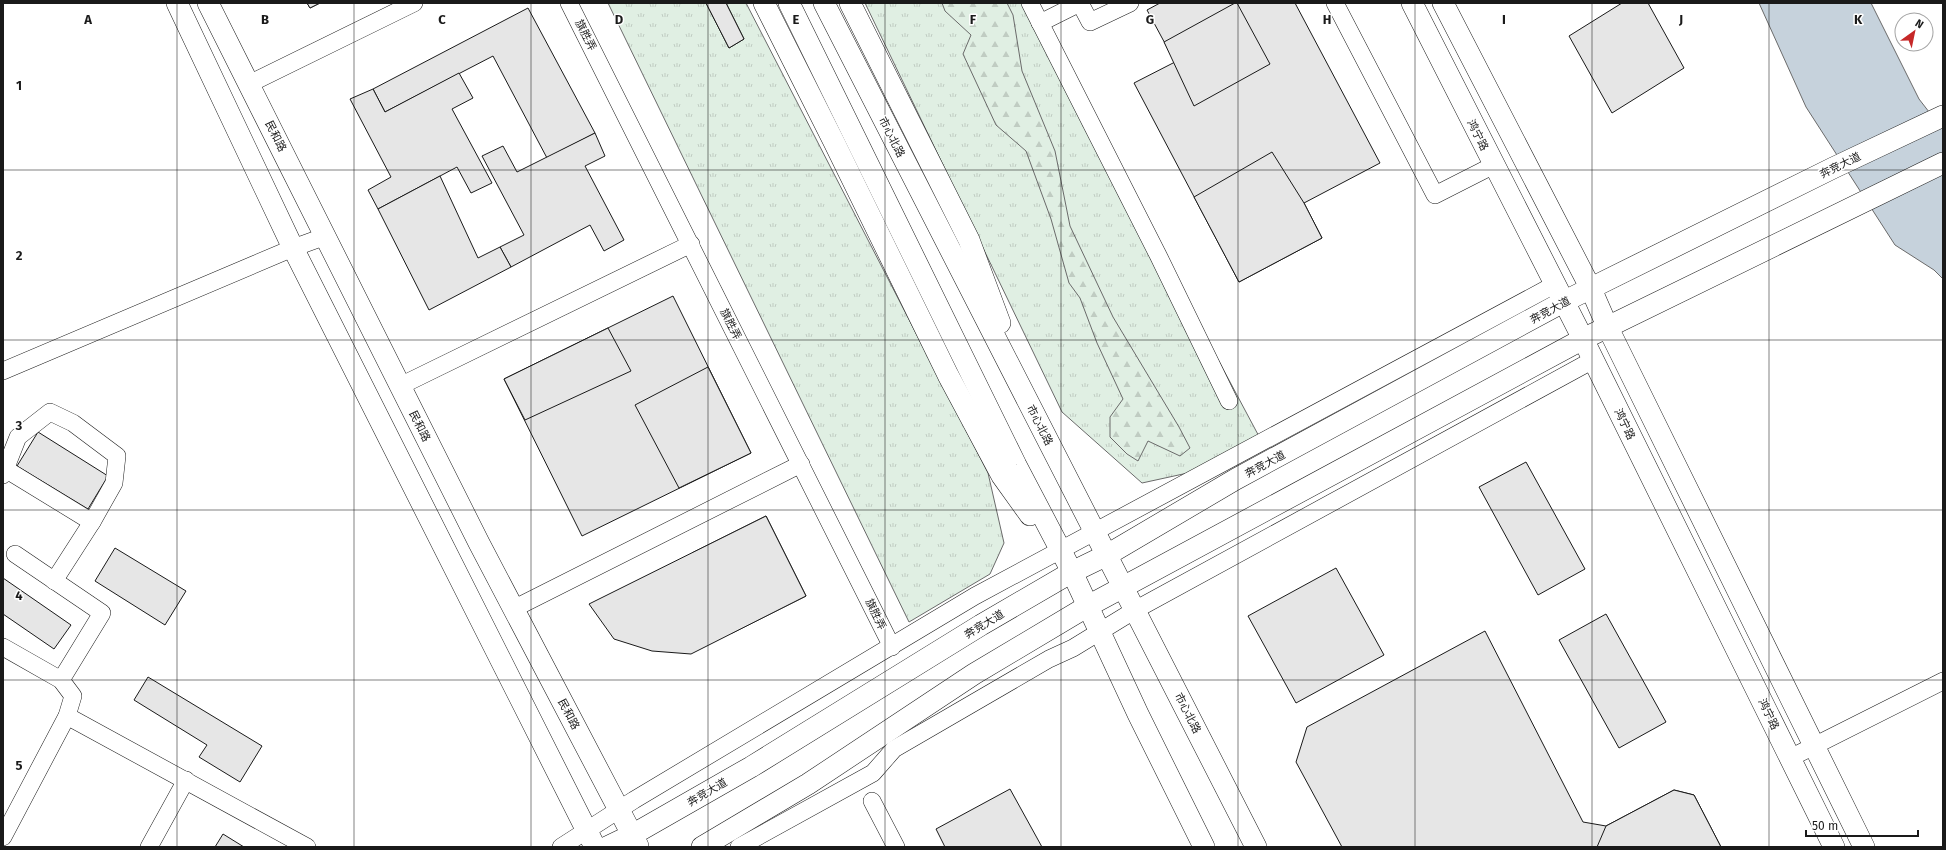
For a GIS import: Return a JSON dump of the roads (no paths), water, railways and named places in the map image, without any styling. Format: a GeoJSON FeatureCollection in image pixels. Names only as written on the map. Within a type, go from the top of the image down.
{"type":"FeatureCollection","features":[{"type":"Feature","properties":{"kind":"main road"},"geometry":{"type":"LineString","coordinates":[[177,3],[293,248],[591,839]]}},
{"type":"Feature","properties":{"kind":"main road","name":"民和路"},"geometry":{"type":"LineString","coordinates":[[208,3],[513,609],[635,841]]}},
{"type":"Feature","properties":{"kind":"main road"},"geometry":{"type":"LineString","coordinates":[[764,3],[930,338],[1002,476],[1059,552],[1072,572],[1138,714],[1204,847]]}},
{"type":"Feature","properties":{"kind":"main road"},"geometry":{"type":"LineString","coordinates":[[789,3],[1059,552]]}},
{"type":"Feature","properties":{"kind":"main road","name":"市心北路"},"geometry":{"type":"LineString","coordinates":[[824,3],[1256,847]]}},
{"type":"Feature","properties":{"kind":"main road"},"geometry":{"type":"LineString","coordinates":[[850,3],[969,240],[1038,422]]}},
{"type":"Feature","properties":{"kind":"main road","name":"鸿宁路"},"geometry":{"type":"LineString","coordinates":[[1412,3],[1558,293],[1583,339],[1834,847]]}},
{"type":"Feature","properties":{"kind":"main road"},"geometry":{"type":"LineString","coordinates":[[1443,3],[1591,289],[1608,328],[1864,847]]}},
{"type":"Feature","properties":{"kind":"main road","name":"奔竞大道"},"geometry":{"type":"LineString","coordinates":[[607,847],[635,841],[751,767],[981,625],[1072,572],[1107,555],[1558,293],[1591,289],[1833,168],[1943,116]]}},
{"type":"Feature","properties":{"kind":"main road"},"geometry":{"type":"LineString","coordinates":[[702,847],[808,784],[974,674],[1088,606],[1583,339],[1943,163]]}},
{"type":"Feature","properties":{"kind":"street"},"geometry":{"type":"LineString","coordinates":[[249,84],[414,3]]}},
{"type":"Feature","properties":{"kind":"street","name":"旗胜弄"},"geometry":{"type":"LineString","coordinates":[[569,3],[892,647]]}},
{"type":"Feature","properties":{"kind":"street"},"geometry":{"type":"LineString","coordinates":[[1030,3],[1158,255],[1229,402]]}},
{"type":"Feature","properties":{"kind":"street"},"geometry":{"type":"LineString","coordinates":[[1040,23],[1080,3],[1090,22],[1130,3]]}},
{"type":"Feature","properties":{"kind":"street"},"geometry":{"type":"LineString","coordinates":[[1335,3],[1435,195],[1494,165]]}},
{"type":"Feature","properties":{"kind":"street"},"geometry":{"type":"LineString","coordinates":[[3,371],[293,248],[326,236]]}},
{"type":"Feature","properties":{"kind":"street"},"geometry":{"type":"LineString","coordinates":[[400,386],[691,244]]}},
{"type":"Feature","properties":{"kind":"street"},"geometry":{"type":"LineString","coordinates":[[917,264],[930,338]]}},
{"type":"Feature","properties":{"kind":"street"},"geometry":{"type":"LineString","coordinates":[[561,847],[591,839],[619,809],[975,596],[1095,532],[1558,293]]}},
{"type":"Feature","properties":{"kind":"street"},"geometry":{"type":"LineString","coordinates":[[739,847],[874,773],[894,750],[1049,658],[1073,648],[1135,610],[1593,360]]}},
{"type":"Feature","properties":{"kind":"street"},"geometry":{"type":"LineString","coordinates":[[54,581],[92,522],[114,483],[117,456],[73,423],[50,412],[18,437],[5,473],[92,522]]}},
{"type":"Feature","properties":{"kind":"street"},"geometry":{"type":"LineString","coordinates":[[513,609],[801,464]]}},
{"type":"Feature","properties":{"kind":"street"},"geometry":{"type":"LineString","coordinates":[[15,554],[102,613],[61,680]]}},
{"type":"Feature","properties":{"kind":"street"},"geometry":{"type":"LineString","coordinates":[[3,647],[61,680],[73,696],[67,716],[3,837]]}},
{"type":"Feature","properties":{"kind":"street"},"geometry":{"type":"LineString","coordinates":[[1790,758],[1943,681]]}},
{"type":"Feature","properties":{"kind":"street"},"geometry":{"type":"LineString","coordinates":[[67,716],[307,847]]}},
{"type":"Feature","properties":{"kind":"street"},"geometry":{"type":"LineString","coordinates":[[149,847],[186,780]]}},
{"type":"Feature","properties":{"kind":"street"},"geometry":{"type":"LineString","coordinates":[[872,801],[896,847]]}}]}
